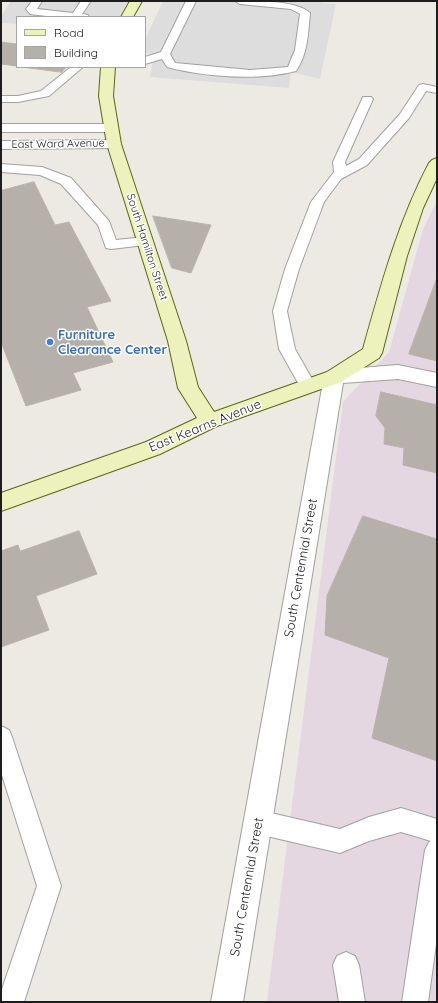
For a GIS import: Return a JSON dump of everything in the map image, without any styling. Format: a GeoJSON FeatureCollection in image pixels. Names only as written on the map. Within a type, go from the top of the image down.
{"type":"FeatureCollection","features":[{"type":"Feature","properties":{"kind":"street"},"geometry":{"type":"LineString","coordinates":[[128,16],[136,1]]}},
{"type":"Feature","properties":{"kind":"street","name":"South Hamilton Street"},"geometry":{"type":"LineString","coordinates":[[108,68],[106,77],[108,116],[112,136],[177,341],[188,388],[210,421]]}},
{"type":"Feature","properties":{"kind":"street","name":"East Ward Avenue"},"geometry":{"type":"LineString","coordinates":[[1,128],[112,136]]}},
{"type":"Feature","properties":{"kind":"street","name":"East Ward Avenue"},"geometry":{"type":"LineString","coordinates":[[1,145],[112,136]]}},
{"type":"Feature","properties":{"kind":"street"},"geometry":{"type":"LineString","coordinates":[[334,377],[372,353],[391,279],[407,229],[427,181],[437,163]]}},
{"type":"Feature","properties":{"kind":"street","name":"East Kearns Avenue"},"geometry":{"type":"LineString","coordinates":[[1,502],[153,448],[210,421],[334,377],[398,372],[437,380]]}},
{"type":"Feature","properties":{"kind":"street","name":"South Centennial Street"},"geometry":{"type":"LineString","coordinates":[[227,1002],[334,377]]}},
{"type":"Feature","properties":{"kind":"lane"},"geometry":{"type":"LineString","coordinates":[[36,1],[31,9],[34,12],[80,16],[86,1]]}},
{"type":"Feature","properties":{"kind":"lane"},"geometry":{"type":"LineString","coordinates":[[146,62],[165,54],[191,1]]}},
{"type":"Feature","properties":{"kind":"lane"},"geometry":{"type":"LineString","coordinates":[[165,54],[171,65],[179,66],[261,74],[282,72],[292,69],[296,64],[301,43],[305,13],[299,8],[292,6],[240,1]]}},
{"type":"Feature","properties":{"kind":"lane"},"geometry":{"type":"LineString","coordinates":[[1,99],[18,99],[45,94],[77,68]]}},
{"type":"Feature","properties":{"kind":"lane"},"geometry":{"type":"LineString","coordinates":[[308,386],[287,349],[280,311],[292,269],[318,202],[337,176],[363,162],[405,116],[423,87],[437,90]]}},
{"type":"Feature","properties":{"kind":"lane"},"geometry":{"type":"LineString","coordinates":[[341,174],[339,162],[368,99]]}},
{"type":"Feature","properties":{"kind":"lane"},"geometry":{"type":"LineString","coordinates":[[1,168],[42,171],[66,181],[104,224],[111,245],[145,241]]}},
{"type":"Feature","properties":{"kind":"lane"},"geometry":{"type":"LineString","coordinates":[[1,737],[49,886],[11,1001],[8,1002]]}},
{"type":"Feature","properties":{"kind":"lane"},"geometry":{"type":"LineString","coordinates":[[258,822],[340,841],[401,820],[437,831]]}},
{"type":"Feature","properties":{"kind":"lane"},"geometry":{"type":"LineString","coordinates":[[415,1002],[430,952],[437,850]]}},
{"type":"Feature","properties":{"kind":"lane"},"geometry":{"type":"LineString","coordinates":[[346,965],[352,1002]]}},
{"type":"Feature","properties":{"kind":"shaded area"},"geometry":{"type":"Polygon","coordinates":[[[11,1],[128,1],[120,16],[16,16],[16,24],[1,23],[1,16],[11,1]]]}},
{"type":"Feature","properties":{"kind":"shaded area"},"geometry":{"type":"Polygon","coordinates":[[[163,1],[322,1],[322,3],[336,4],[320,79],[291,72],[289,88],[150,77],[154,54],[146,53],[146,38],[163,1]]]}},
{"type":"Feature","properties":{"kind":"shaded area"},"geometry":{"type":"Polygon","coordinates":[[[437,201],[437,1002],[267,1002],[343,402],[389,352],[423,229],[437,201]]]}},
{"type":"Feature","properties":{"kind":"building"},"geometry":{"type":"Polygon","coordinates":[[[1,42],[16,44],[16,66],[1,64],[1,42]]]}},
{"type":"Feature","properties":{"kind":"building"},"geometry":{"type":"Polygon","coordinates":[[[30,68],[65,68],[62,72],[30,68]]]}},
{"type":"Feature","properties":{"kind":"building"},"geometry":{"type":"Polygon","coordinates":[[[34,182],[55,225],[69,222],[111,301],[87,307],[113,362],[73,373],[81,390],[26,406],[1,342],[1,188],[2,190],[34,182]]]}},
{"type":"Feature","properties":{"kind":"building"},"geometry":{"type":"Polygon","coordinates":[[[153,216],[211,225],[191,273],[172,268],[153,216]]]}},
{"type":"Feature","properties":{"kind":"building"},"geometry":{"type":"Polygon","coordinates":[[[437,278],[437,361],[409,354],[437,278]]]}},
{"type":"Feature","properties":{"kind":"building"},"geometry":{"type":"Polygon","coordinates":[[[381,392],[437,405],[437,473],[403,465],[404,448],[384,444],[385,428],[376,416],[381,392]]]}},
{"type":"Feature","properties":{"kind":"building"},"geometry":{"type":"Polygon","coordinates":[[[363,516],[437,539],[437,761],[372,738],[389,658],[325,635],[327,596],[363,516]]]}},
{"type":"Feature","properties":{"kind":"building"},"geometry":{"type":"Polygon","coordinates":[[[79,531],[97,574],[36,596],[49,630],[1,647],[1,551],[18,545],[20,551],[79,531]]]}},
{"type":"Feature","properties":{"kind":"place","name":"Furniture Clearance Center"},"geometry":{"type":"Point","coordinates":[50,342]}}]}
